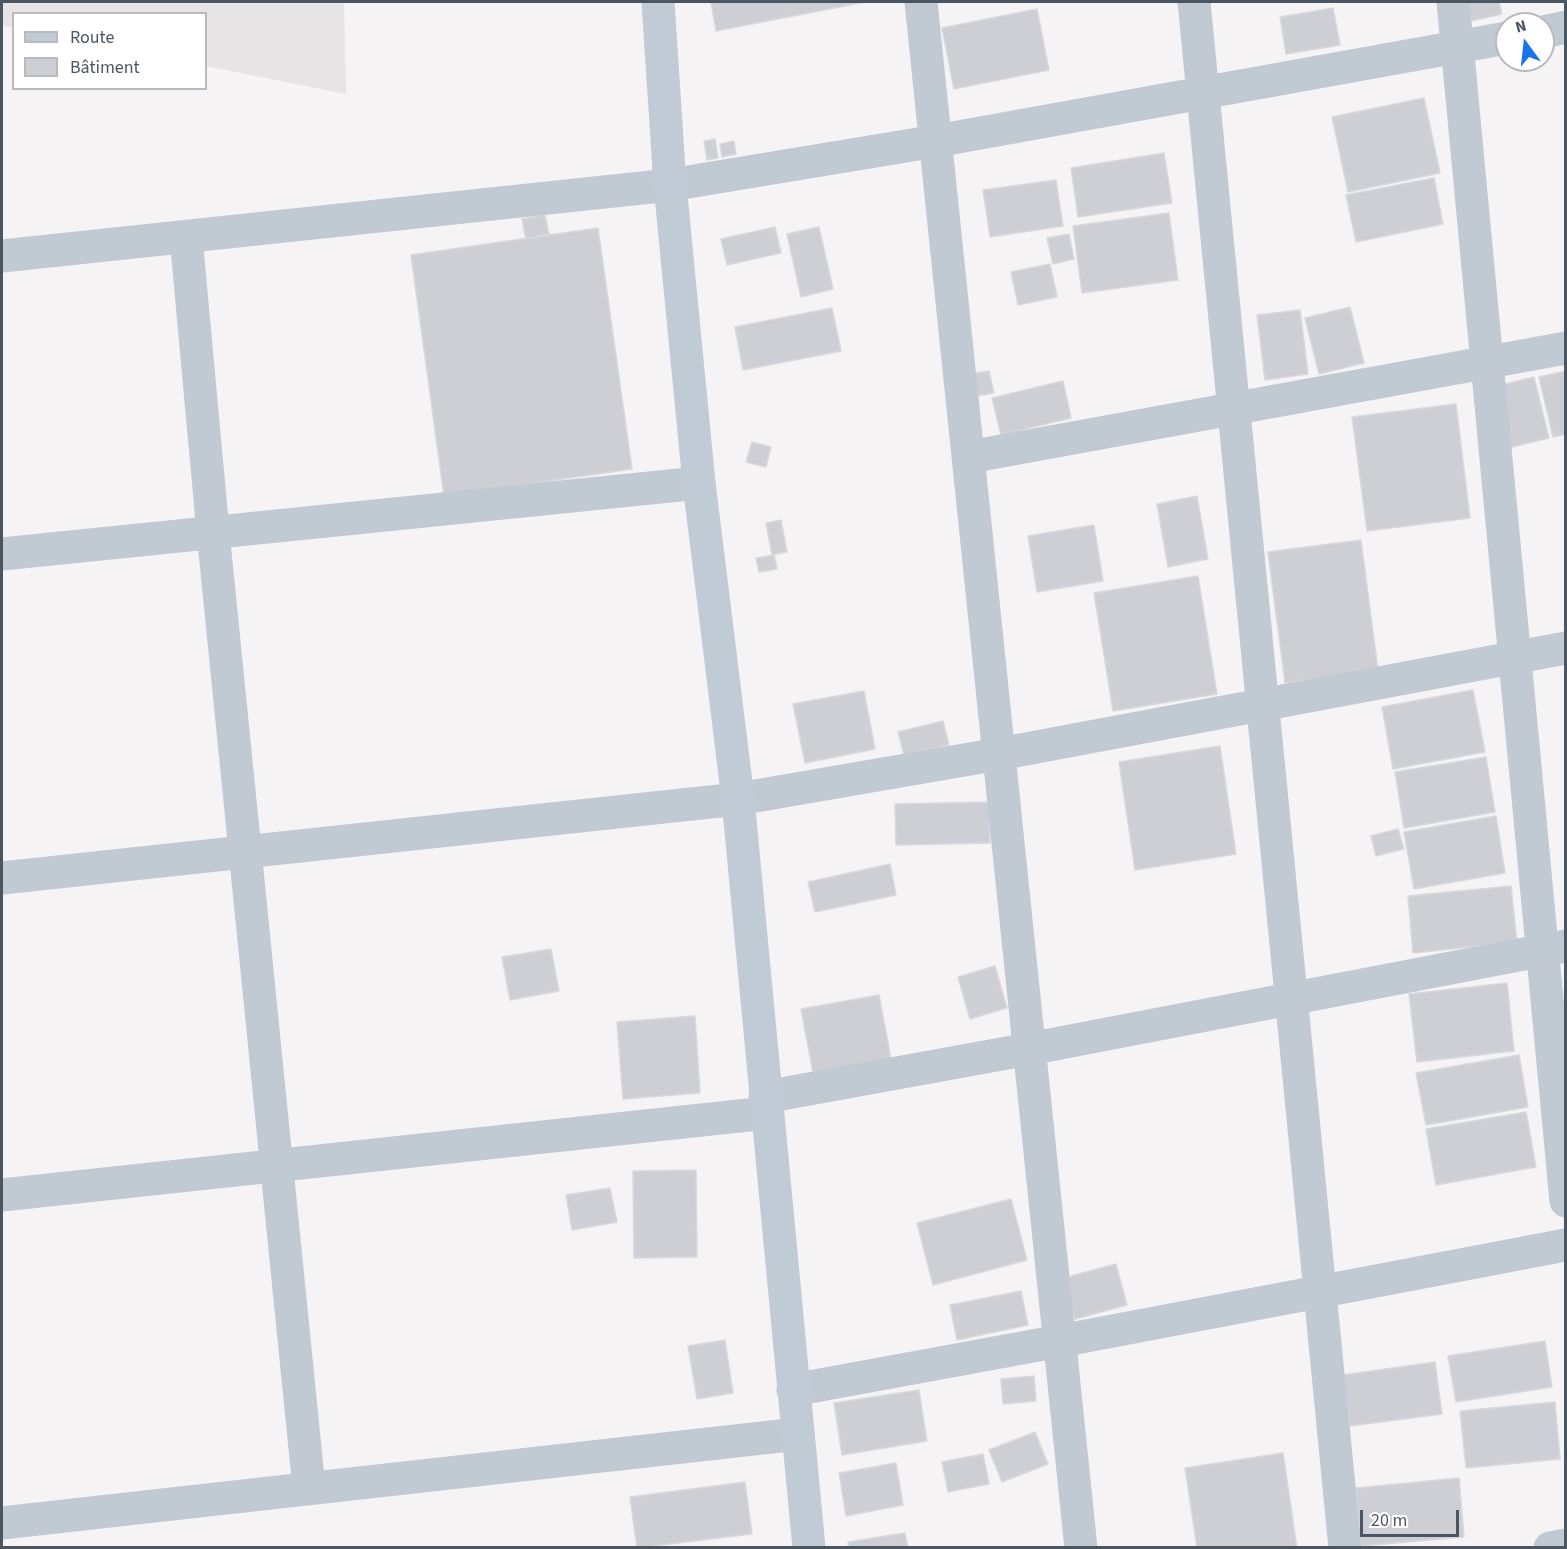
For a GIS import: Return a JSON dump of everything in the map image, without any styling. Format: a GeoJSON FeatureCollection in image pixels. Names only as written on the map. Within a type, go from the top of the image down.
{"type":"FeatureCollection","features":[{"type":"Feature","properties":{"kind":"main road"},"geometry":{"type":"LineString","coordinates":[[658,2],[670,185],[699,483],[738,799],[809,1548]]}},
{"type":"Feature","properties":{"kind":"street"},"geometry":{"type":"LineString","coordinates":[[921,2],[1081,1548]]}},
{"type":"Feature","properties":{"kind":"street"},"geometry":{"type":"LineString","coordinates":[[1194,2],[1345,1548]]}},
{"type":"Feature","properties":{"kind":"street"},"geometry":{"type":"LineString","coordinates":[[1453,2],[1515,658],[1554,948],[1566,1201]]}},
{"type":"Feature","properties":{"kind":"street"},"geometry":{"type":"LineString","coordinates":[[2,256],[670,185],[936,141],[1495,40]]}},
{"type":"Feature","properties":{"kind":"street"},"geometry":{"type":"LineString","coordinates":[[186,237],[213,532],[309,1488]]}},
{"type":"Feature","properties":{"kind":"street"},"geometry":{"type":"LineString","coordinates":[[969,457],[1566,348]]}},
{"type":"Feature","properties":{"kind":"street"},"geometry":{"type":"LineString","coordinates":[[2,554],[699,483]]}},
{"type":"Feature","properties":{"kind":"street"},"geometry":{"type":"LineString","coordinates":[[2,878],[738,799],[999,754],[1566,648]]}},
{"type":"Feature","properties":{"kind":"street"},"geometry":{"type":"LineString","coordinates":[[2,1195],[277,1166],[766,1105],[1029,1049],[1554,948]]}},
{"type":"Feature","properties":{"kind":"street"},"geometry":{"type":"LineString","coordinates":[[793,1390],[1566,1245]]}},
{"type":"Feature","properties":{"kind":"street"},"geometry":{"type":"LineString","coordinates":[[2,1523],[798,1434]]}},
{"type":"Feature","properties":{"kind":"street"},"geometry":{"type":"LineString","coordinates":[[1551,1548],[1566,1545]]}},
{"type":"Feature","properties":{"kind":"shaded area"},"geometry":{"type":"Polygon","coordinates":[[[2,2],[344,2],[346,94],[207,66],[207,12],[12,12],[12,28],[2,25],[2,2]]]}},
{"type":"Feature","properties":{"kind":"building"},"geometry":{"type":"Polygon","coordinates":[[[711,2],[865,2],[716,31],[711,2]]]}},
{"type":"Feature","properties":{"kind":"building"},"geometry":{"type":"Polygon","coordinates":[[[1467,2],[1499,2],[1502,12],[1495,12],[1495,16],[1471,21],[1467,2]]]}},
{"type":"Feature","properties":{"kind":"building"},"geometry":{"type":"Polygon","coordinates":[[[1333,8],[1340,45],[1286,54],[1280,17],[1333,8]]]}},
{"type":"Feature","properties":{"kind":"building"},"geometry":{"type":"Polygon","coordinates":[[[1037,9],[1049,70],[954,89],[942,28],[1037,9]]]}},
{"type":"Feature","properties":{"kind":"building"},"geometry":{"type":"Polygon","coordinates":[[[1424,98],[1440,173],[1348,192],[1332,117],[1424,98]]]}},
{"type":"Feature","properties":{"kind":"building"},"geometry":{"type":"Polygon","coordinates":[[[715,139],[718,158],[707,160],[704,141],[715,139]]]}},
{"type":"Feature","properties":{"kind":"building"},"geometry":{"type":"Polygon","coordinates":[[[734,141],[736,154],[722,157],[720,144],[734,141]]]}},
{"type":"Feature","properties":{"kind":"building"},"geometry":{"type":"Polygon","coordinates":[[[1164,153],[1172,203],[1078,217],[1071,168],[1164,153]]]}},
{"type":"Feature","properties":{"kind":"building"},"geometry":{"type":"Polygon","coordinates":[[[1434,178],[1443,224],[1356,242],[1346,195],[1434,178]]]}},
{"type":"Feature","properties":{"kind":"building"},"geometry":{"type":"Polygon","coordinates":[[[1056,180],[1063,226],[990,237],[983,190],[1056,180]]]}},
{"type":"Feature","properties":{"kind":"building"},"geometry":{"type":"Polygon","coordinates":[[[1169,213],[1178,280],[1082,293],[1073,226],[1169,213]]]}},
{"type":"Feature","properties":{"kind":"building"},"geometry":{"type":"Polygon","coordinates":[[[545,215],[549,234],[526,239],[522,219],[545,215]]]}},
{"type":"Feature","properties":{"kind":"building"},"geometry":{"type":"Polygon","coordinates":[[[775,227],[781,253],[727,265],[721,239],[775,227]]]}},
{"type":"Feature","properties":{"kind":"building"},"geometry":{"type":"Polygon","coordinates":[[[819,227],[833,289],[801,297],[787,234],[819,227]]]}},
{"type":"Feature","properties":{"kind":"building"},"geometry":{"type":"Polygon","coordinates":[[[598,228],[632,469],[444,496],[411,255],[598,228]]]}},
{"type":"Feature","properties":{"kind":"building"},"geometry":{"type":"Polygon","coordinates":[[[1069,234],[1074,259],[1053,264],[1047,238],[1069,234]]]}},
{"type":"Feature","properties":{"kind":"building"},"geometry":{"type":"Polygon","coordinates":[[[1050,264],[1057,297],[1018,305],[1011,272],[1050,264]]]}},
{"type":"Feature","properties":{"kind":"building"},"geometry":{"type":"Polygon","coordinates":[[[1350,307],[1364,363],[1319,374],[1305,318],[1350,307]]]}},
{"type":"Feature","properties":{"kind":"building"},"geometry":{"type":"Polygon","coordinates":[[[832,308],[841,351],[743,370],[735,327],[832,308]]]}},
{"type":"Feature","properties":{"kind":"building"},"geometry":{"type":"Polygon","coordinates":[[[1300,310],[1308,374],[1265,380],[1257,315],[1300,310]]]}},
{"type":"Feature","properties":{"kind":"building"},"geometry":{"type":"Polygon","coordinates":[[[989,371],[994,393],[970,397],[966,375],[989,371]]]}},
{"type":"Feature","properties":{"kind":"building"},"geometry":{"type":"Polygon","coordinates":[[[1566,371],[1566,434],[1553,437],[1539,377],[1566,371]]]}},
{"type":"Feature","properties":{"kind":"building"},"geometry":{"type":"Polygon","coordinates":[[[1534,377],[1549,438],[1508,448],[1493,387],[1534,377]]]}},
{"type":"Feature","properties":{"kind":"building"},"geometry":{"type":"Polygon","coordinates":[[[1063,381],[1071,418],[1001,435],[992,398],[1063,381]]]}},
{"type":"Feature","properties":{"kind":"building"},"geometry":{"type":"Polygon","coordinates":[[[1456,404],[1470,518],[1367,531],[1352,417],[1456,404]]]}},
{"type":"Feature","properties":{"kind":"building"},"geometry":{"type":"Polygon","coordinates":[[[752,442],[771,447],[766,467],[746,462],[752,442]]]}},
{"type":"Feature","properties":{"kind":"building"},"geometry":{"type":"Polygon","coordinates":[[[1197,496],[1208,559],[1168,567],[1157,504],[1197,496]]]}},
{"type":"Feature","properties":{"kind":"building"},"geometry":{"type":"Polygon","coordinates":[[[781,520],[787,552],[772,555],[766,523],[781,520]]]}},
{"type":"Feature","properties":{"kind":"building"},"geometry":{"type":"Polygon","coordinates":[[[1094,525],[1103,581],[1037,592],[1028,536],[1094,525]]]}},
{"type":"Feature","properties":{"kind":"building"},"geometry":{"type":"Polygon","coordinates":[[[1361,540],[1378,670],[1285,683],[1268,552],[1361,540]]]}},
{"type":"Feature","properties":{"kind":"building"},"geometry":{"type":"Polygon","coordinates":[[[774,555],[777,569],[759,572],[756,558],[774,555]]]}},
{"type":"Feature","properties":{"kind":"building"},"geometry":{"type":"Polygon","coordinates":[[[1198,576],[1217,694],[1113,711],[1094,593],[1198,576]]]}},
{"type":"Feature","properties":{"kind":"building"},"geometry":{"type":"Polygon","coordinates":[[[1473,690],[1485,752],[1393,769],[1382,707],[1473,690]]]}},
{"type":"Feature","properties":{"kind":"building"},"geometry":{"type":"Polygon","coordinates":[[[864,691],[875,749],[805,763],[793,704],[864,691]]]}},
{"type":"Feature","properties":{"kind":"building"},"geometry":{"type":"Polygon","coordinates":[[[943,721],[949,745],[904,755],[898,732],[943,721]]]}},
{"type":"Feature","properties":{"kind":"building"},"geometry":{"type":"Polygon","coordinates":[[[1220,746],[1236,854],[1135,870],[1119,762],[1220,746]]]}},
{"type":"Feature","properties":{"kind":"building"},"geometry":{"type":"Polygon","coordinates":[[[1486,757],[1495,812],[1404,828],[1395,772],[1486,757]]]}},
{"type":"Feature","properties":{"kind":"building"},"geometry":{"type":"Polygon","coordinates":[[[989,802],[990,843],[896,845],[895,804],[989,802]]]}},
{"type":"Feature","properties":{"kind":"building"},"geometry":{"type":"Polygon","coordinates":[[[1496,816],[1505,873],[1414,889],[1404,832],[1496,816]]]}},
{"type":"Feature","properties":{"kind":"building"},"geometry":{"type":"Polygon","coordinates":[[[1398,829],[1404,849],[1376,856],[1371,836],[1398,829]]]}},
{"type":"Feature","properties":{"kind":"building"},"geometry":{"type":"Polygon","coordinates":[[[890,864],[896,895],[815,912],[808,882],[890,864]]]}},
{"type":"Feature","properties":{"kind":"building"},"geometry":{"type":"Polygon","coordinates":[[[1511,886],[1517,942],[1413,953],[1408,896],[1511,886]]]}},
{"type":"Feature","properties":{"kind":"building"},"geometry":{"type":"Polygon","coordinates":[[[551,949],[559,991],[510,1000],[502,957],[551,949]]]}},
{"type":"Feature","properties":{"kind":"building"},"geometry":{"type":"Polygon","coordinates":[[[995,966],[1007,1008],[970,1019],[958,977],[995,966]]]}},
{"type":"Feature","properties":{"kind":"building"},"geometry":{"type":"Polygon","coordinates":[[[1507,983],[1514,1051],[1417,1062],[1409,994],[1507,983]]]}},
{"type":"Feature","properties":{"kind":"building"},"geometry":{"type":"Polygon","coordinates":[[[879,995],[891,1059],[813,1073],[801,1009],[879,995]]]}},
{"type":"Feature","properties":{"kind":"building"},"geometry":{"type":"Polygon","coordinates":[[[695,1016],[700,1093],[623,1099],[617,1022],[695,1016]]]}},
{"type":"Feature","properties":{"kind":"building"},"geometry":{"type":"Polygon","coordinates":[[[1519,1055],[1528,1107],[1426,1125],[1416,1073],[1519,1055]]]}},
{"type":"Feature","properties":{"kind":"building"},"geometry":{"type":"Polygon","coordinates":[[[1526,1112],[1536,1167],[1436,1185],[1426,1129],[1526,1112]]]}},
{"type":"Feature","properties":{"kind":"building"},"geometry":{"type":"Polygon","coordinates":[[[696,1170],[697,1257],[634,1258],[633,1171],[696,1170]]]}},
{"type":"Feature","properties":{"kind":"building"},"geometry":{"type":"Polygon","coordinates":[[[610,1188],[617,1222],[572,1230],[566,1195],[610,1188]]]}},
{"type":"Feature","properties":{"kind":"building"},"geometry":{"type":"Polygon","coordinates":[[[1011,1199],[1027,1260],[933,1285],[917,1223],[1011,1199]]]}},
{"type":"Feature","properties":{"kind":"building"},"geometry":{"type":"Polygon","coordinates":[[[1116,1264],[1127,1305],[1075,1319],[1064,1278],[1116,1264]]]}},
{"type":"Feature","properties":{"kind":"building"},"geometry":{"type":"Polygon","coordinates":[[[1021,1291],[1028,1325],[957,1340],[950,1305],[1021,1291]]]}},
{"type":"Feature","properties":{"kind":"building"},"geometry":{"type":"Polygon","coordinates":[[[725,1340],[733,1393],[697,1399],[688,1346],[725,1340]]]}},
{"type":"Feature","properties":{"kind":"building"},"geometry":{"type":"Polygon","coordinates":[[[1545,1341],[1552,1387],[1456,1402],[1448,1356],[1545,1341]]]}},
{"type":"Feature","properties":{"kind":"building"},"geometry":{"type":"Polygon","coordinates":[[[1435,1362],[1442,1414],[1350,1426],[1343,1375],[1435,1362]]]}},
{"type":"Feature","properties":{"kind":"building"},"geometry":{"type":"Polygon","coordinates":[[[1034,1376],[1036,1401],[1003,1404],[1001,1379],[1034,1376]]]}},
{"type":"Feature","properties":{"kind":"building"},"geometry":{"type":"Polygon","coordinates":[[[919,1390],[927,1441],[842,1455],[834,1403],[919,1390]]]}},
{"type":"Feature","properties":{"kind":"building"},"geometry":{"type":"Polygon","coordinates":[[[1555,1402],[1560,1459],[1466,1468],[1460,1411],[1555,1402]]]}},
{"type":"Feature","properties":{"kind":"building"},"geometry":{"type":"Polygon","coordinates":[[[1035,1432],[1048,1464],[1002,1482],[989,1450],[1035,1432]]]}},
{"type":"Feature","properties":{"kind":"building"},"geometry":{"type":"Polygon","coordinates":[[[1283,1453],[1297,1548],[1197,1548],[1185,1468],[1283,1453]]]}},
{"type":"Feature","properties":{"kind":"building"},"geometry":{"type":"Polygon","coordinates":[[[983,1454],[989,1484],[948,1492],[942,1462],[983,1454]]]}},
{"type":"Feature","properties":{"kind":"building"},"geometry":{"type":"Polygon","coordinates":[[[896,1463],[903,1505],[846,1516],[839,1473],[896,1463]]]}},
{"type":"Feature","properties":{"kind":"building"},"geometry":{"type":"Polygon","coordinates":[[[1459,1478],[1464,1537],[1361,1546],[1356,1488],[1459,1478]]]}},
{"type":"Feature","properties":{"kind":"building"},"geometry":{"type":"Polygon","coordinates":[[[745,1482],[752,1534],[637,1548],[630,1497],[745,1482]]]}},
{"type":"Feature","properties":{"kind":"building"},"geometry":{"type":"Polygon","coordinates":[[[905,1533],[908,1548],[849,1548],[848,1542],[905,1533]]]}}]}
